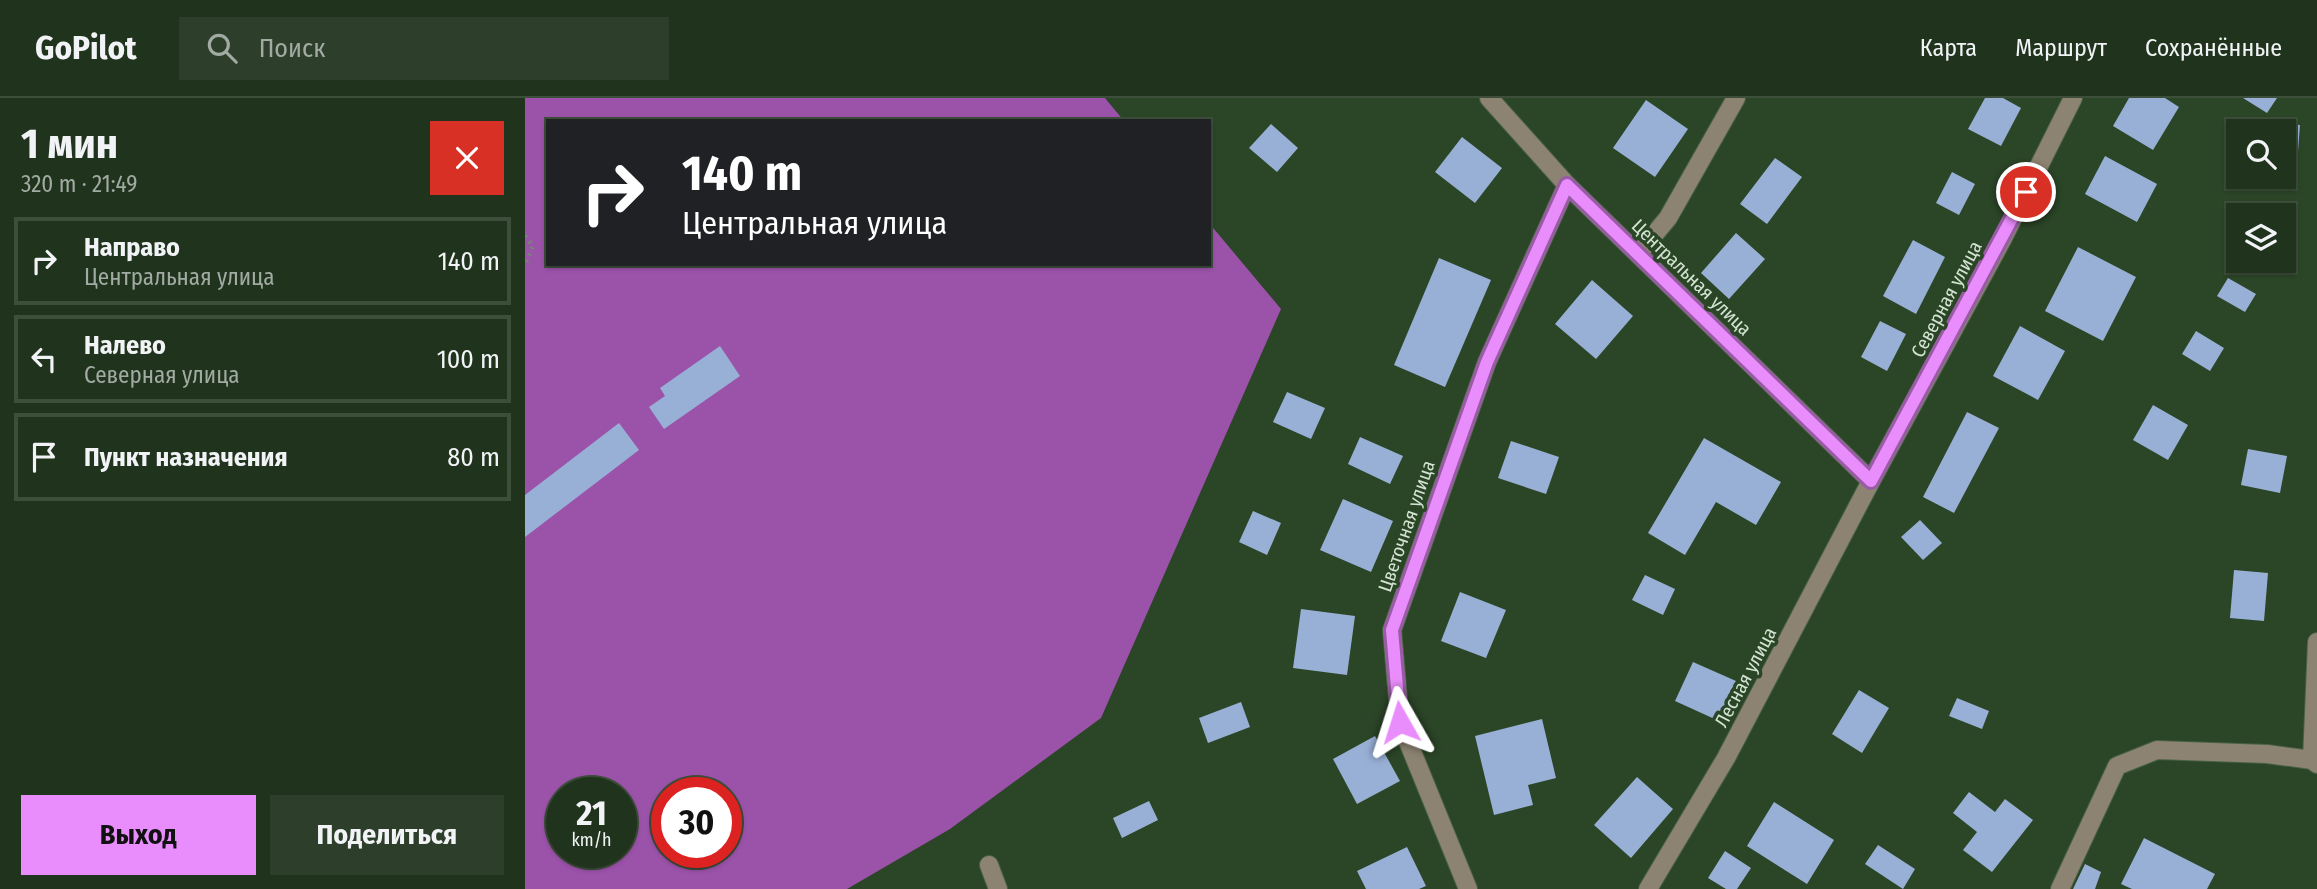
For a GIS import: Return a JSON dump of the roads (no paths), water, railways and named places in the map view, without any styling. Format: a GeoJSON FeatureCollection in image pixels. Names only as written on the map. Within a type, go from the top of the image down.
{"type":"FeatureCollection","features":[{"type":"Feature","properties":{"kind":"street","name":"Центральная улица"},"geometry":{"type":"LineString","coordinates":[[1489,98],[1567,185],[1871,481]]}},
{"type":"Feature","properties":{"kind":"street"},"geometry":{"type":"LineString","coordinates":[[1638,254],[1668,218],[1736,98]]}},
{"type":"Feature","properties":{"kind":"street","name":"Северная улица"},"geometry":{"type":"LineString","coordinates":[[1871,481],[2002,240],[2073,98]]}},
{"type":"Feature","properties":{"kind":"street","name":"Цветочная улица"},"geometry":{"type":"LineString","coordinates":[[1468,889],[1400,722],[1392,630],[1487,362],[1567,185]]}},
{"type":"Feature","properties":{"kind":"street","name":"Лесная улица"},"geometry":{"type":"LineString","coordinates":[[1648,889],[1726,758],[1871,481]]}},
{"type":"Feature","properties":{"kind":"street"},"geometry":{"type":"LineString","coordinates":[[2060,889],[2117,766],[2157,750],[2267,754],[2314,762],[2317,642]]}},
{"type":"Feature","properties":{"kind":"street"},"geometry":{"type":"LineString","coordinates":[[989,865],[998,889]]}}]}
